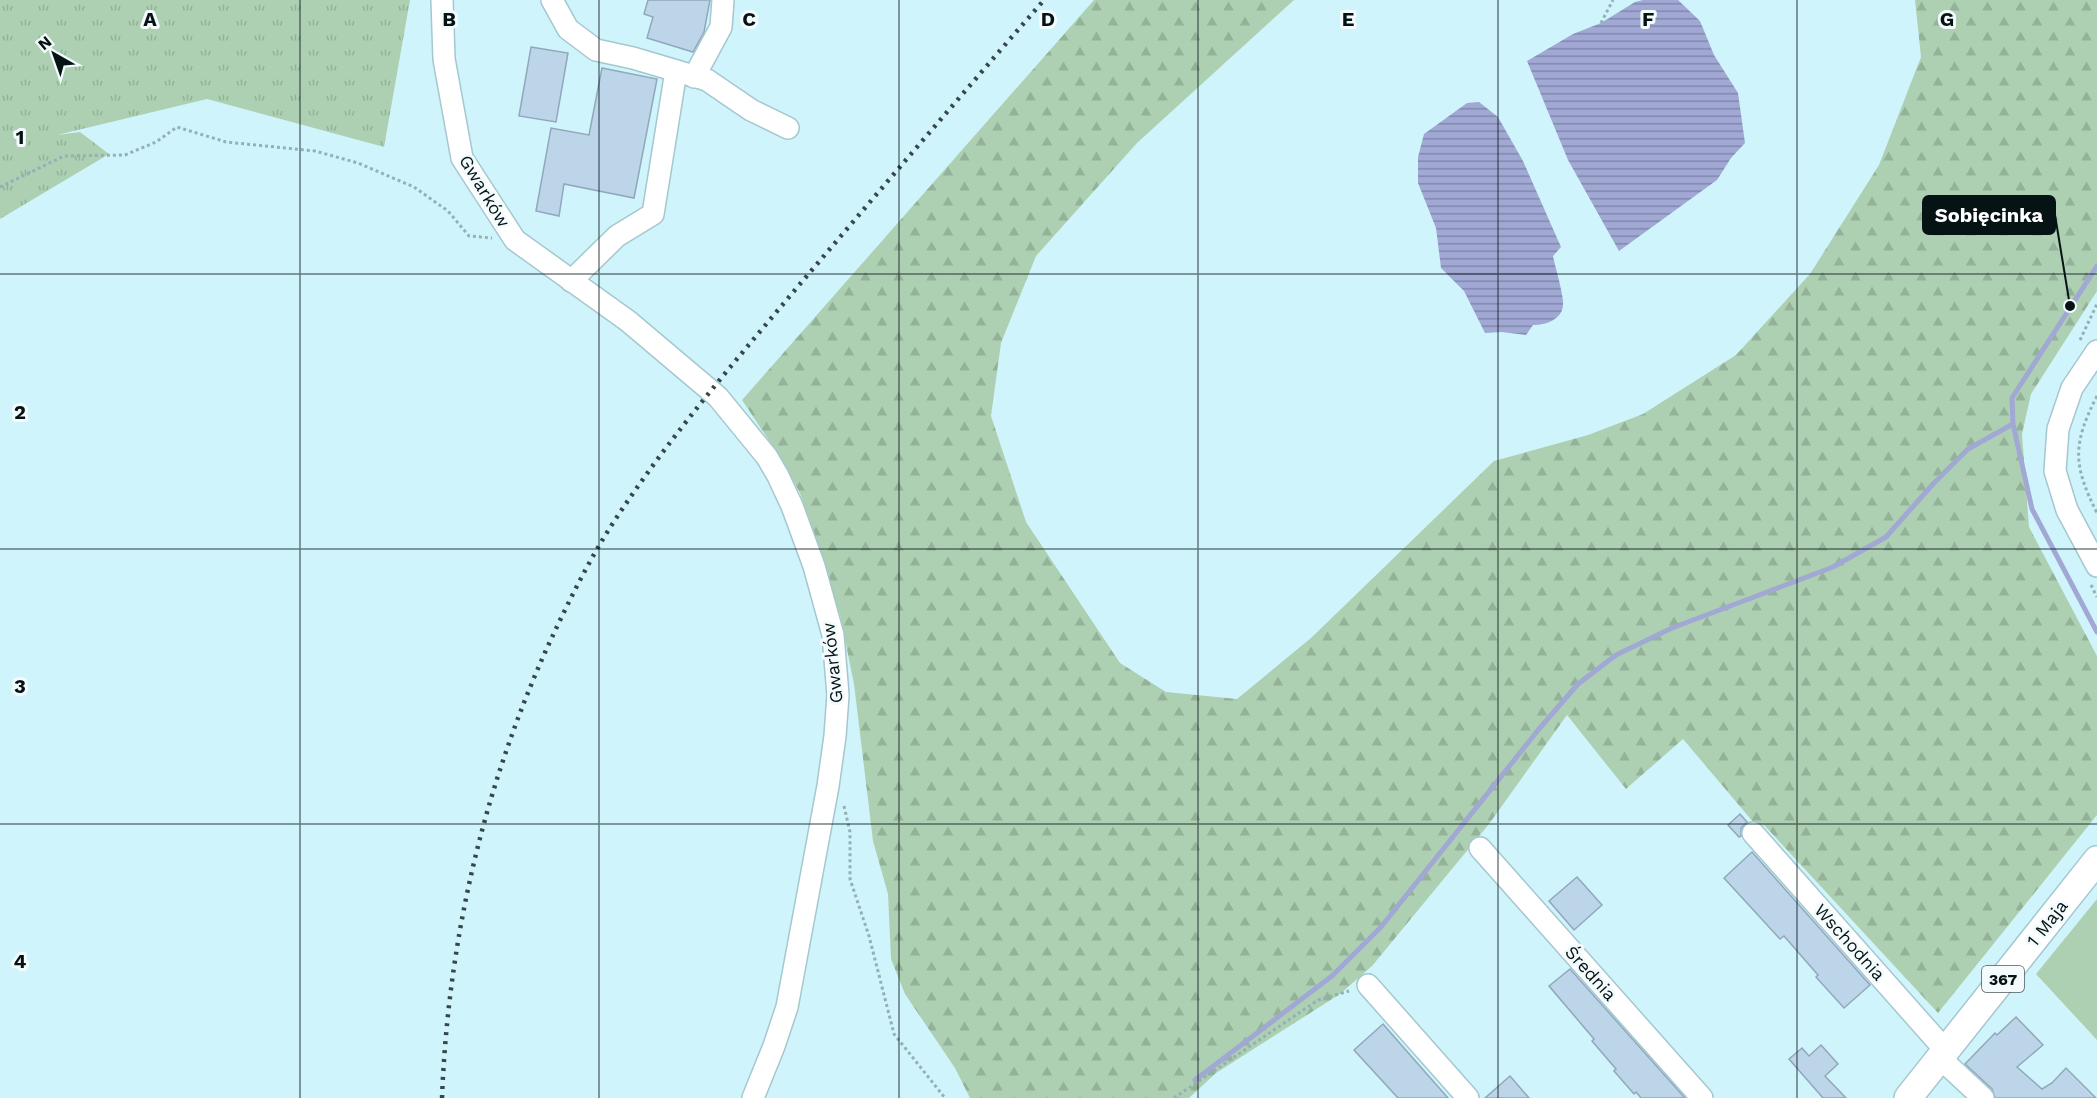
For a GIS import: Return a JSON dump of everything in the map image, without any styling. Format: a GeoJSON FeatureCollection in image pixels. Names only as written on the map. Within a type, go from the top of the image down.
{"type":"FeatureCollection","features":[{"type":"Feature","properties":{"kind":"main road","name":"1 Maja"},"geometry":{"type":"LineString","coordinates":[[1908,1098],[2097,860]]}},
{"type":"Feature","properties":{"kind":"street","name":"Gwarków"},"geometry":{"type":"LineString","coordinates":[[442,0],[444,58],[462,158],[515,240],[628,321],[710,390],[767,457],[800,526],[814,566],[833,635],[838,694],[835,736],[828,786],[787,1007],[753,1098]]}},
{"type":"Feature","properties":{"kind":"street"},"geometry":{"type":"LineString","coordinates":[[552,0],[568,29],[596,50],[633,58],[707,80],[751,110],[788,128]]}},
{"type":"Feature","properties":{"kind":"street"},"geometry":{"type":"LineString","coordinates":[[571,281],[617,236],[653,214],[685,74],[721,27],[723,0]]}},
{"type":"Feature","properties":{"kind":"street"},"geometry":{"type":"LineString","coordinates":[[2097,351],[2072,388],[2058,429],[2055,471],[2067,510],[2097,566]]}},
{"type":"Feature","properties":{"kind":"street","name":"Wschodnia"},"geometry":{"type":"LineString","coordinates":[[1753,833],[1983,1098]]}},
{"type":"Feature","properties":{"kind":"street","name":"Średnia"},"geometry":{"type":"LineString","coordinates":[[1480,848],[1702,1098]]}},
{"type":"Feature","properties":{"kind":"street"},"geometry":{"type":"LineString","coordinates":[[1368,985],[1468,1098]]}},
{"type":"Feature","properties":{"kind":"path"},"geometry":{"type":"LineString","coordinates":[[1601,23],[1613,0]]}},
{"type":"Feature","properties":{"kind":"path"},"geometry":{"type":"LineString","coordinates":[[0,187],[64,156],[125,155],[156,142],[177,127],[226,142],[315,151],[358,163],[414,188],[448,212],[469,236],[515,240]]}},
{"type":"Feature","properties":{"kind":"path"},"geometry":{"type":"LineString","coordinates":[[2097,396],[2084,421],[2078,445],[2083,482],[2097,513]]}},
{"type":"Feature","properties":{"kind":"path"},"geometry":{"type":"LineString","coordinates":[[843,798],[850,832],[850,879],[894,1034],[945,1098]]}},
{"type":"Feature","properties":{"kind":"path"},"geometry":{"type":"LineString","coordinates":[[1174,1098],[1318,1000],[1368,985]]}},
{"type":"Feature","properties":{"kind":"green space"},"geometry":{"type":"Polygon","coordinates":[[[0,0],[410,0],[384,147],[207,99],[57,135],[80,132],[109,154],[0,219],[0,0]]]}},
{"type":"Feature","properties":{"kind":"green space"},"geometry":{"type":"Polygon","coordinates":[[[1094,0],[1294,0],[1137,143],[1036,256],[1001,343],[991,416],[1026,522],[1120,663],[1166,692],[1237,699],[1311,638],[1494,461],[1588,435],[1643,414],[1736,355],[1810,274],[1879,165],[1921,57],[1915,0],[2097,0],[2097,291],[2031,394],[2022,434],[2029,527],[2097,656],[2097,815],[1938,1013],[1764,825],[1754,823],[1683,739],[1626,789],[1567,715],[1489,824],[1372,966],[1340,994],[1216,1073],[1189,1098],[970,1098],[955,1068],[905,994],[891,959],[888,894],[873,841],[854,684],[840,615],[800,493],[776,451],[742,400],[1094,0]]]}},
{"type":"Feature","properties":{"kind":"green space"},"geometry":{"type":"Polygon","coordinates":[[[2097,899],[2097,1040],[2036,974],[2097,899]]]}},
{"type":"Feature","properties":{"kind":"water"},"geometry":{"type":"Polygon","coordinates":[[[1678,0],[1700,21],[1714,55],[1738,93],[1745,143],[1731,158],[1717,180],[1619,251],[1568,160],[1527,61],[1573,34],[1601,23],[1635,2],[1678,0]]]}},
{"type":"Feature","properties":{"kind":"water"},"geometry":{"type":"Polygon","coordinates":[[[1479,102],[1498,117],[1523,161],[1561,247],[1553,256],[1562,295],[1562,310],[1552,321],[1533,325],[1526,335],[1502,332],[1485,333],[1464,291],[1441,268],[1436,228],[1418,183],[1418,157],[1424,134],[1467,103],[1479,102]]]}},
{"type":"Feature","properties":{"kind":"building"},"geometry":{"type":"Polygon","coordinates":[[[648,0],[710,0],[704,32],[693,52],[647,38],[653,17],[644,14],[648,0]]]}},
{"type":"Feature","properties":{"kind":"building"},"geometry":{"type":"Polygon","coordinates":[[[531,47],[568,53],[556,122],[519,116],[531,47]]]}},
{"type":"Feature","properties":{"kind":"building"},"geometry":{"type":"Polygon","coordinates":[[[602,68],[657,79],[634,198],[564,184],[559,216],[536,211],[551,128],[589,135],[602,68]]]}},
{"type":"Feature","properties":{"kind":"building"},"geometry":{"type":"Polygon","coordinates":[[[1740,814],[1747,822],[1741,828],[1739,837],[1728,825],[1740,814]]]}},
{"type":"Feature","properties":{"kind":"building"},"geometry":{"type":"Polygon","coordinates":[[[1752,852],[1870,985],[1844,1008],[1784,936],[1780,939],[1724,878],[1752,852]]]}},
{"type":"Feature","properties":{"kind":"building"},"geometry":{"type":"Polygon","coordinates":[[[1577,877],[1602,905],[1574,930],[1549,901],[1577,877]]]}},
{"type":"Feature","properties":{"kind":"building"},"geometry":{"type":"Polygon","coordinates":[[[1570,969],[1685,1098],[1641,1098],[1636,1092],[1634,1094],[1592,1041],[1594,1039],[1549,986],[1570,969]]]}},
{"type":"Feature","properties":{"kind":"building"},"geometry":{"type":"Polygon","coordinates":[[[2016,1017],[2043,1045],[2017,1067],[2042,1089],[2052,1083],[2066,1068],[2096,1098],[1995,1098],[1992,1089],[1965,1064],[1995,1033],[1997,1035],[2016,1017]]]}},
{"type":"Feature","properties":{"kind":"building"},"geometry":{"type":"Polygon","coordinates":[[[1383,1024],[1448,1098],[1398,1098],[1354,1050],[1383,1024]]]}},
{"type":"Feature","properties":{"kind":"building"},"geometry":{"type":"Polygon","coordinates":[[[1821,1045],[1838,1064],[1825,1076],[1846,1098],[1823,1098],[1789,1059],[1802,1048],[1809,1056],[1821,1045]]]}},
{"type":"Feature","properties":{"kind":"building"},"geometry":{"type":"Polygon","coordinates":[[[1510,1076],[1529,1098],[1485,1098],[1510,1076]]]}},
{"type":"Feature","properties":{"kind":"waterway"},"geometry":{"type":"LineString","coordinates":[[2097,266],[2012,398],[2013,424],[2032,509],[2097,632]]}},
{"type":"Feature","properties":{"kind":"waterway"},"geometry":{"type":"LineString","coordinates":[[1195,1080],[1332,976],[1381,927],[1539,729],[1578,684],[1616,655],[1672,628],[1833,567],[1886,537],[1968,449],[2013,424]]}},
{"type":"Feature","properties":{"kind":"railway"},"geometry":{"type":"LineString","coordinates":[[442,1098],[452,982],[461,925],[487,812],[524,702],[554,633],[590,562],[606,534],[651,468],[699,406],[800,284],[1044,0]]}},
{"type":"Feature","properties":{"kind":"place","name":"Sobięcinka"},"geometry":{"type":"Point","coordinates":[2070,306]}}]}
